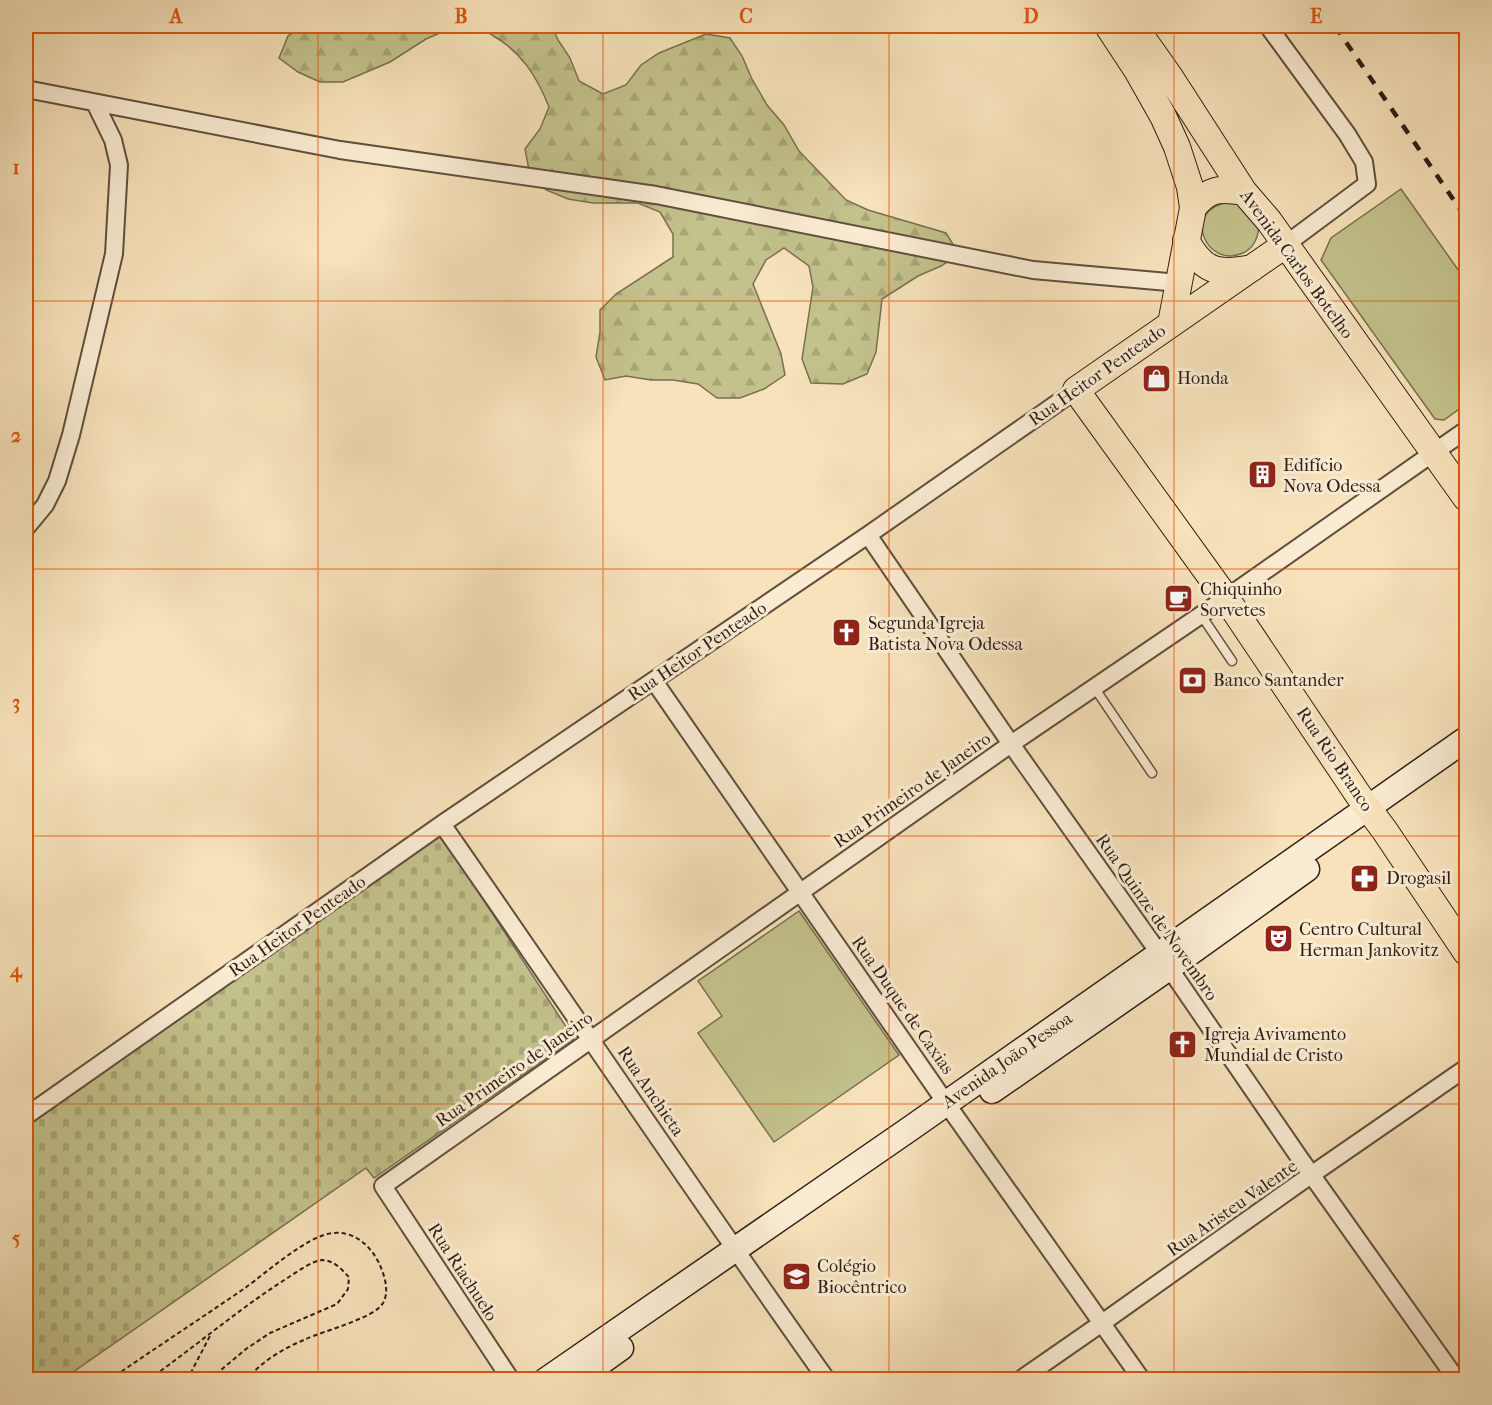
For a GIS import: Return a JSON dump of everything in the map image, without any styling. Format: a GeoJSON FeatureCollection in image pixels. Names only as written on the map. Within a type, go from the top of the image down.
{"type":"FeatureCollection","features":[{"type":"Feature","properties":{"kind":"main road"},"geometry":{"type":"LineString","coordinates":[[1108,26],[1137,70],[1163,117],[1184,166],[1190,187],[1193,208],[1171,324]]}},
{"type":"Feature","properties":{"kind":"main road","name":"Avenida Carlos Botelho"},"geometry":{"type":"LineString","coordinates":[[1134,26],[1170,77],[1244,192],[1269,221],[1467,498]]}},
{"type":"Feature","properties":{"kind":"main road"},"geometry":{"type":"LineString","coordinates":[[1193,208],[1199,200],[1215,190],[1244,192]]}},
{"type":"Feature","properties":{"kind":"main road"},"geometry":{"type":"LineString","coordinates":[[1186,240],[1193,253],[1209,267],[1224,272],[1252,268],[1266,250],[1270,231],[1269,221]]}},
{"type":"Feature","properties":{"kind":"main road","name":"Rua Heitor Penteado"},"geometry":{"type":"LineString","coordinates":[[1076,390],[1285,244]]}},
{"type":"Feature","properties":{"kind":"main road","name":"Rua Rio Branco"},"geometry":{"type":"LineString","coordinates":[[1076,390],[1226,598],[1467,952]]}},
{"type":"Feature","properties":{"kind":"main road","name":"Avenida João Pessoa"},"geometry":{"type":"LineString","coordinates":[[546,1380],[592,1358],[915,1135],[1422,780],[1467,739]]}},
{"type":"Feature","properties":{"kind":"main road","name":"Avenida João Pessoa"},"geometry":{"type":"LineString","coordinates":[[1422,780],[1467,759]]}},
{"type":"Feature","properties":{"kind":"main road","name":"Avenida João Pessoa"},"geometry":{"type":"LineString","coordinates":[[576,1380],[592,1358]]}},
{"type":"Feature","properties":{"kind":"street","name":"Rua Heitor Penteado"},"geometry":{"type":"LineString","coordinates":[[1268,26],[1353,144],[1364,162],[1367,184],[1285,244]]}},
{"type":"Feature","properties":{"kind":"street"},"geometry":{"type":"LineString","coordinates":[[26,89],[340,150],[656,195],[1033,270],[1179,283]]}},
{"type":"Feature","properties":{"kind":"street"},"geometry":{"type":"LineString","coordinates":[[26,528],[45,505],[57,481],[71,435],[114,254],[119,165],[113,140],[95,103]]}},
{"type":"Feature","properties":{"kind":"street","name":"Rua Heitor Penteado"},"geometry":{"type":"LineString","coordinates":[[26,1116],[442,824],[868,535],[1076,390]]}},
{"type":"Feature","properties":{"kind":"street","name":"Rua Primeiro de Janeiro"},"geometry":{"type":"LineString","coordinates":[[383,1186],[1011,744],[1467,430]]}},
{"type":"Feature","properties":{"kind":"street","name":"Rua Quinze de Novembro"},"geometry":{"type":"LineString","coordinates":[[868,535],[1011,744],[1457,1380]]}},
{"type":"Feature","properties":{"kind":"street","name":"Rua Duque de Caxias"},"geometry":{"type":"LineString","coordinates":[[654,681],[1142,1380]]}},
{"type":"Feature","properties":{"kind":"street","name":"Rua Anchieta"},"geometry":{"type":"LineString","coordinates":[[442,824],[827,1380]]}},
{"type":"Feature","properties":{"kind":"street","name":"Rua Aristeu Valente"},"geometry":{"type":"LineString","coordinates":[[1020,1380],[1467,1068]]}},
{"type":"Feature","properties":{"kind":"street","name":"Rua Riachuelo"},"geometry":{"type":"LineString","coordinates":[[383,1186],[511,1380]]}},
{"type":"Feature","properties":{"kind":"lane"},"geometry":{"type":"LineString","coordinates":[[1201,615],[1232,661]]}},
{"type":"Feature","properties":{"kind":"lane"},"geometry":{"type":"LineString","coordinates":[[1094,687],[1152,773]]}},
{"type":"Feature","properties":{"kind":"path"},"geometry":{"type":"LineString","coordinates":[[109,1380],[317,1236],[333,1233],[348,1234],[361,1240],[376,1258],[385,1276],[386,1292],[383,1303],[372,1312],[354,1321],[306,1338],[287,1348],[253,1371],[246,1380]]}},
{"type":"Feature","properties":{"kind":"path"},"geometry":{"type":"LineString","coordinates":[[148,1380],[239,1311],[304,1268],[323,1260],[336,1264],[349,1277],[348,1289],[337,1304],[270,1333],[246,1349],[209,1380]]}},
{"type":"Feature","properties":{"kind":"path"},"geometry":{"type":"LineString","coordinates":[[187,1380],[212,1332]]}},
{"type":"Feature","properties":{"kind":"green space"},"geometry":{"type":"Polygon","coordinates":[[[303,26],[469,26],[449,29],[426,39],[390,62],[343,82],[320,82],[298,72],[279,58],[288,36],[303,26]]]}},
{"type":"Feature","properties":{"kind":"green space"},"geometry":{"type":"Polygon","coordinates":[[[471,26],[552,26],[570,58],[579,81],[603,94],[626,85],[641,65],[659,53],[706,34],[730,38],[742,56],[767,105],[784,125],[799,151],[846,200],[868,210],[946,233],[959,254],[882,299],[876,352],[867,374],[843,384],[811,383],[802,359],[813,287],[809,266],[784,248],[766,260],[753,284],[781,354],[785,375],[764,389],[740,398],[717,398],[698,384],[673,380],[651,380],[626,376],[605,380],[596,357],[600,332],[600,310],[616,294],[673,257],[673,234],[660,212],[638,203],[593,203],[568,199],[546,190],[529,170],[525,149],[540,129],[549,107],[544,96],[534,76],[512,49],[490,34],[471,26]]]}},
{"type":"Feature","properties":{"kind":"green space"},"geometry":{"type":"Polygon","coordinates":[[[1401,189],[1466,281],[1466,325],[1463,327],[1466,333],[1466,404],[1444,420],[1435,419],[1321,260],[1331,238],[1401,189]]]}},
{"type":"Feature","properties":{"kind":"green space"},"geometry":{"type":"Polygon","coordinates":[[[1231,202],[1238,203],[1259,226],[1253,245],[1243,253],[1230,256],[1218,253],[1209,246],[1202,225],[1206,215],[1215,207],[1231,202]]]}},
{"type":"Feature","properties":{"kind":"green space"},"geometry":{"type":"Polygon","coordinates":[[[440,833],[574,1039],[374,1178],[366,1168],[63,1379],[26,1379],[26,1127],[440,833]]]}},
{"type":"Feature","properties":{"kind":"green space"},"geometry":{"type":"Polygon","coordinates":[[[799,911],[899,1055],[774,1142],[698,1033],[722,1016],[698,981],[799,911]]]}},
{"type":"Feature","properties":{"kind":"railway"},"geometry":{"type":"LineString","coordinates":[[1335,26],[1466,218]]}},
{"type":"Feature","properties":{"kind":"place","name":"Honda"},"geometry":{"type":"Point","coordinates":[1156,378]}},
{"type":"Feature","properties":{"kind":"place","name":"Edifício Nova Odessa"},"geometry":{"type":"Point","coordinates":[1262,475]}},
{"type":"Feature","properties":{"kind":"place","name":"Chiquinho Sorvetes"},"geometry":{"type":"Point","coordinates":[1179,599]}},
{"type":"Feature","properties":{"kind":"place","name":"Segunda Igreja Batista Nova Odessa"},"geometry":{"type":"Point","coordinates":[847,633]}},
{"type":"Feature","properties":{"kind":"place","name":"Banco Santander"},"geometry":{"type":"Point","coordinates":[1192,680]}},
{"type":"Feature","properties":{"kind":"place","name":"Drogasil"},"geometry":{"type":"Point","coordinates":[1365,878]}},
{"type":"Feature","properties":{"kind":"place","name":"Centro Cultural Herman Jankovitz"},"geometry":{"type":"Point","coordinates":[1278,939]}},
{"type":"Feature","properties":{"kind":"place","name":"Igreja Avivamento Mundial de Cristo"},"geometry":{"type":"Point","coordinates":[1183,1044]}},
{"type":"Feature","properties":{"kind":"place","name":"Colégio Biocêntrico"},"geometry":{"type":"Point","coordinates":[796,1276]}}]}
